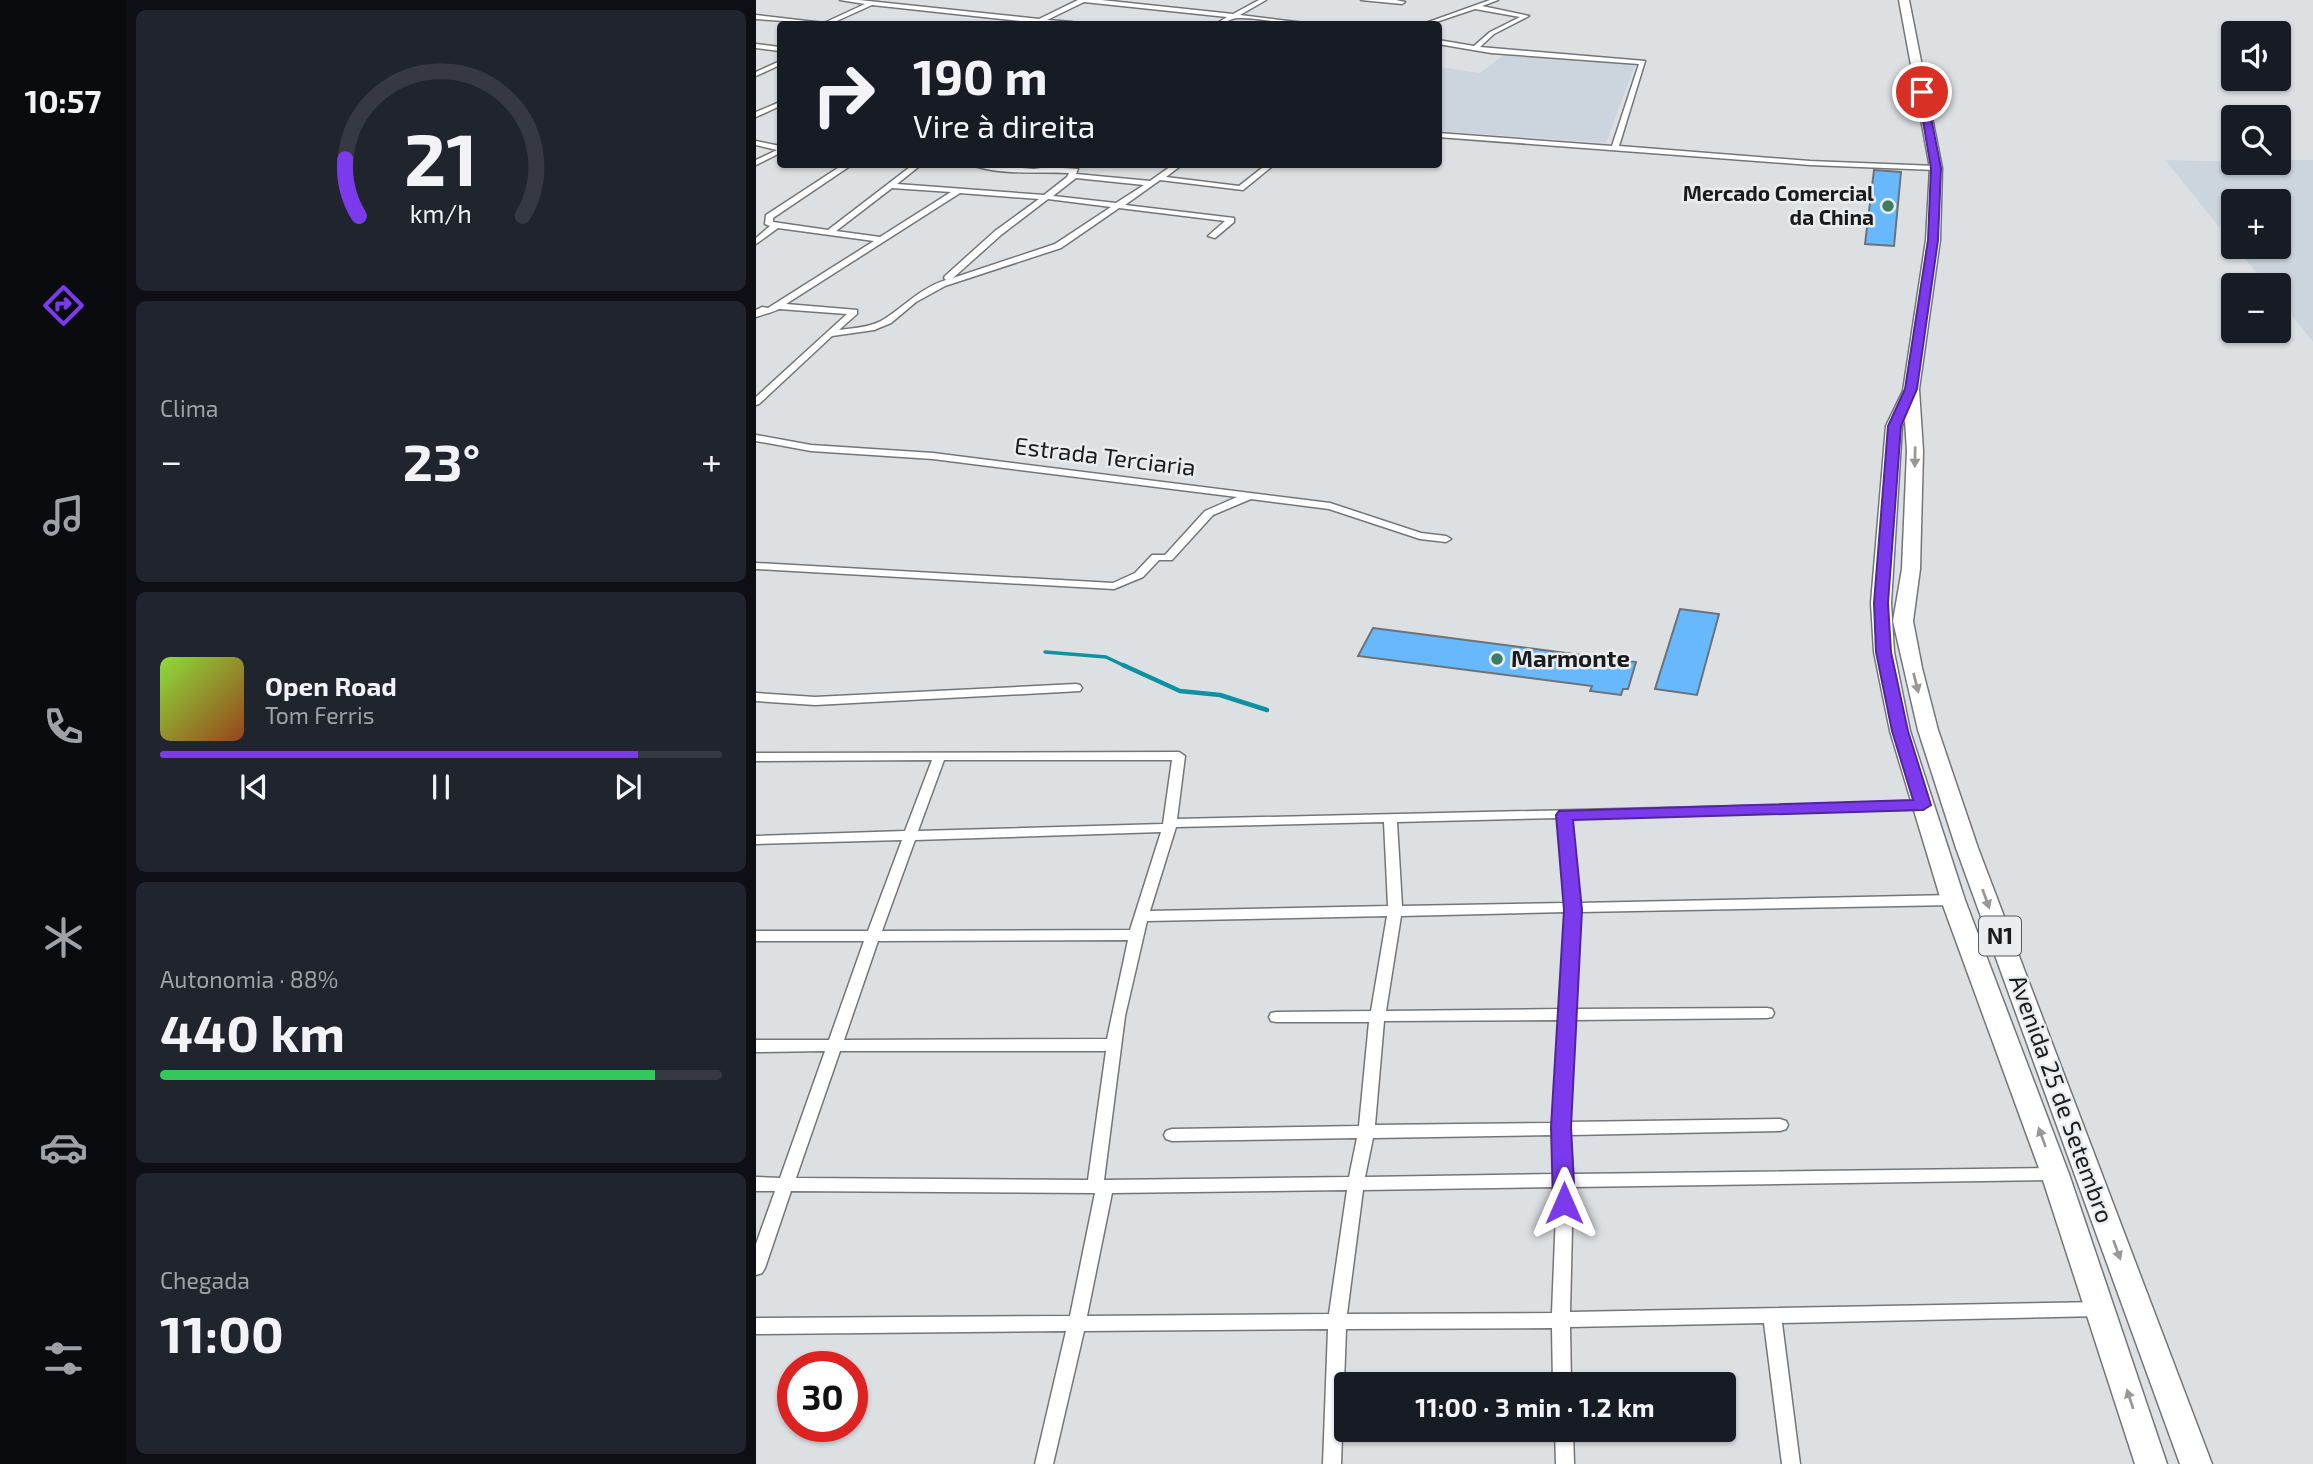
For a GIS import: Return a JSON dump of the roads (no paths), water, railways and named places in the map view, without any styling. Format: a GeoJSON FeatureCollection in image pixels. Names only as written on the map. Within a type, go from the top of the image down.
{"type":"FeatureCollection","features":[{"type":"Feature","properties":{"kind":"highway","name":"N1"},"geometry":{"type":"LineString","coordinates":[[1904,0],[1936,168],[1933,240],[1911,389]]}},
{"type":"Feature","properties":{"kind":"highway","name":"Avenida 25 de Setembro"},"geometry":{"type":"LineString","coordinates":[[1911,389],[1894,426],[1881,603],[1884,652],[1900,731],[1953,900],[2056,1174],[2151,1464]]}},
{"type":"Feature","properties":{"kind":"highway","name":"Avenida 25 de Setembro"},"geometry":{"type":"LineString","coordinates":[[1911,389],[1916,451],[1911,569],[1903,621],[1928,730],[1972,861],[2196,1464]]}},
{"type":"Feature","properties":{"kind":"street"},"geometry":{"type":"LineString","coordinates":[[844,0],[876,1],[1021,21]]}},
{"type":"Feature","properties":{"kind":"street"},"geometry":{"type":"LineString","coordinates":[[1040,21],[1084,0],[1285,21]]}},
{"type":"Feature","properties":{"kind":"street"},"geometry":{"type":"LineString","coordinates":[[1224,21],[1263,0]]}},
{"type":"Feature","properties":{"kind":"street"},"geometry":{"type":"LineString","coordinates":[[1364,0],[1402,2]]}},
{"type":"Feature","properties":{"kind":"street"},"geometry":{"type":"LineString","coordinates":[[1435,21],[1495,0]]}},
{"type":"Feature","properties":{"kind":"street"},"geometry":{"type":"LineString","coordinates":[[831,21],[876,1]]}},
{"type":"Feature","properties":{"kind":"street"},"geometry":{"type":"LineString","coordinates":[[1474,48],[1492,33],[1526,16],[1475,7]]}},
{"type":"Feature","properties":{"kind":"street"},"geometry":{"type":"LineString","coordinates":[[756,17],[795,21]]}},
{"type":"Feature","properties":{"kind":"street"},"geometry":{"type":"LineString","coordinates":[[1442,43],[1474,48],[1643,62],[1615,147]]}},
{"type":"Feature","properties":{"kind":"street"},"geometry":{"type":"LineString","coordinates":[[756,46],[777,47]]}},
{"type":"Feature","properties":{"kind":"street"},"geometry":{"type":"LineString","coordinates":[[756,74],[777,64]]}},
{"type":"Feature","properties":{"kind":"street"},"geometry":{"type":"LineString","coordinates":[[756,115],[777,105]]}},
{"type":"Feature","properties":{"kind":"street"},"geometry":{"type":"LineString","coordinates":[[1442,135],[1811,163],[1936,168]]}},
{"type":"Feature","properties":{"kind":"street"},"geometry":{"type":"LineString","coordinates":[[756,143],[777,148]]}},
{"type":"Feature","properties":{"kind":"street"},"geometry":{"type":"LineString","coordinates":[[756,163],[777,151]]}},
{"type":"Feature","properties":{"kind":"street"},"geometry":{"type":"LineString","coordinates":[[844,168],[769,217],[769,224],[882,240]]}},
{"type":"Feature","properties":{"kind":"street"},"geometry":{"type":"LineString","coordinates":[[831,231],[914,168]]}},
{"type":"Feature","properties":{"kind":"street"},"geometry":{"type":"LineString","coordinates":[[1005,168],[1048,168]]}},
{"type":"Feature","properties":{"kind":"street"},"geometry":{"type":"LineString","coordinates":[[1065,168],[1075,172],[1070,176],[1240,188],[1267,168]]}},
{"type":"Feature","properties":{"kind":"street"},"geometry":{"type":"LineString","coordinates":[[833,334],[871,328],[888,321],[913,300],[942,284],[1058,246],[1174,168]]}},
{"type":"Feature","properties":{"kind":"street"},"geometry":{"type":"LineString","coordinates":[[942,284],[998,233],[1074,176]]}},
{"type":"Feature","properties":{"kind":"street"},"geometry":{"type":"LineString","coordinates":[[894,186],[1046,197],[1231,220],[1212,236]]}},
{"type":"Feature","properties":{"kind":"street"},"geometry":{"type":"LineString","coordinates":[[756,314],[777,306],[960,190]]}},
{"type":"Feature","properties":{"kind":"street"},"geometry":{"type":"LineString","coordinates":[[756,242],[776,225]]}},
{"type":"Feature","properties":{"kind":"street"},"geometry":{"type":"LineString","coordinates":[[756,402],[855,312],[777,306]]}},
{"type":"Feature","properties":{"kind":"street","name":"Estrada Terciaria"},"geometry":{"type":"LineString","coordinates":[[756,438],[811,448],[933,456],[1330,506],[1420,536],[1446,539]]}},
{"type":"Feature","properties":{"kind":"street"},"geometry":{"type":"LineString","coordinates":[[756,566],[1114,586],[1139,575],[1156,557],[1168,558],[1209,513],[1253,495]]}},
{"type":"Feature","properties":{"kind":"street"},"geometry":{"type":"LineString","coordinates":[[756,698],[815,701],[1076,688]]}},
{"type":"Feature","properties":{"kind":"street"},"geometry":{"type":"LineString","coordinates":[[756,757],[1179,756],[1169,826],[1144,916],[1136,935],[1114,1045],[1100,1186],[1077,1323],[1044,1464]]}},
{"type":"Feature","properties":{"kind":"street"},"geometry":{"type":"LineString","coordinates":[[756,1268],[872,937],[939,758]]}},
{"type":"Feature","properties":{"kind":"street"},"geometry":{"type":"LineString","coordinates":[[756,840],[1923,805]]}},
{"type":"Feature","properties":{"kind":"street"},"geometry":{"type":"LineString","coordinates":[[1562,1372],[1560,1320],[1564,1180],[1561,1127],[1565,1016],[1573,910],[1564,815]]}},
{"type":"Feature","properties":{"kind":"street"},"geometry":{"type":"LineString","coordinates":[[1332,1464],[1337,1321],[1356,1183],[1367,1130],[1377,1017],[1395,910],[1390,820]]}},
{"type":"Feature","properties":{"kind":"street"},"geometry":{"type":"LineString","coordinates":[[1144,916],[1395,910],[1573,910],[1953,900]]}},
{"type":"Feature","properties":{"kind":"street"},"geometry":{"type":"LineString","coordinates":[[756,936],[1136,935]]}},
{"type":"Feature","properties":{"kind":"street"},"geometry":{"type":"LineString","coordinates":[[1276,1017],[1767,1013]]}},
{"type":"Feature","properties":{"kind":"street"},"geometry":{"type":"LineString","coordinates":[[756,1046],[1114,1045]]}},
{"type":"Feature","properties":{"kind":"street"},"geometry":{"type":"LineString","coordinates":[[1172,1135],[1780,1125]]}},
{"type":"Feature","properties":{"kind":"street"},"geometry":{"type":"LineString","coordinates":[[756,1184],[1100,1186],[2056,1174]]}},
{"type":"Feature","properties":{"kind":"street"},"geometry":{"type":"LineString","coordinates":[[756,1326],[1560,1320],[2102,1309]]}},
{"type":"Feature","properties":{"kind":"street"},"geometry":{"type":"LineString","coordinates":[[1772,1315],[1791,1464]]}},
{"type":"Feature","properties":{"kind":"street"},"geometry":{"type":"LineString","coordinates":[[1564,1442],[1565,1464]]}},
{"type":"Feature","properties":{"kind":"waterway"},"geometry":{"type":"LineString","coordinates":[[1045,652],[1106,657],[1127,667]]}},
{"type":"Feature","properties":{"kind":"waterway"},"geometry":{"type":"LineString","coordinates":[[1123,665],[1180,691],[1220,695],[1267,710]]}},
{"type":"Feature","properties":{"kind":"place","name":"Mercado Comercial da China"},"geometry":{"type":"Point","coordinates":[1888,206]}},
{"type":"Feature","properties":{"kind":"place","name":"Marmonte"},"geometry":{"type":"Point","coordinates":[1497,659]}}]}
